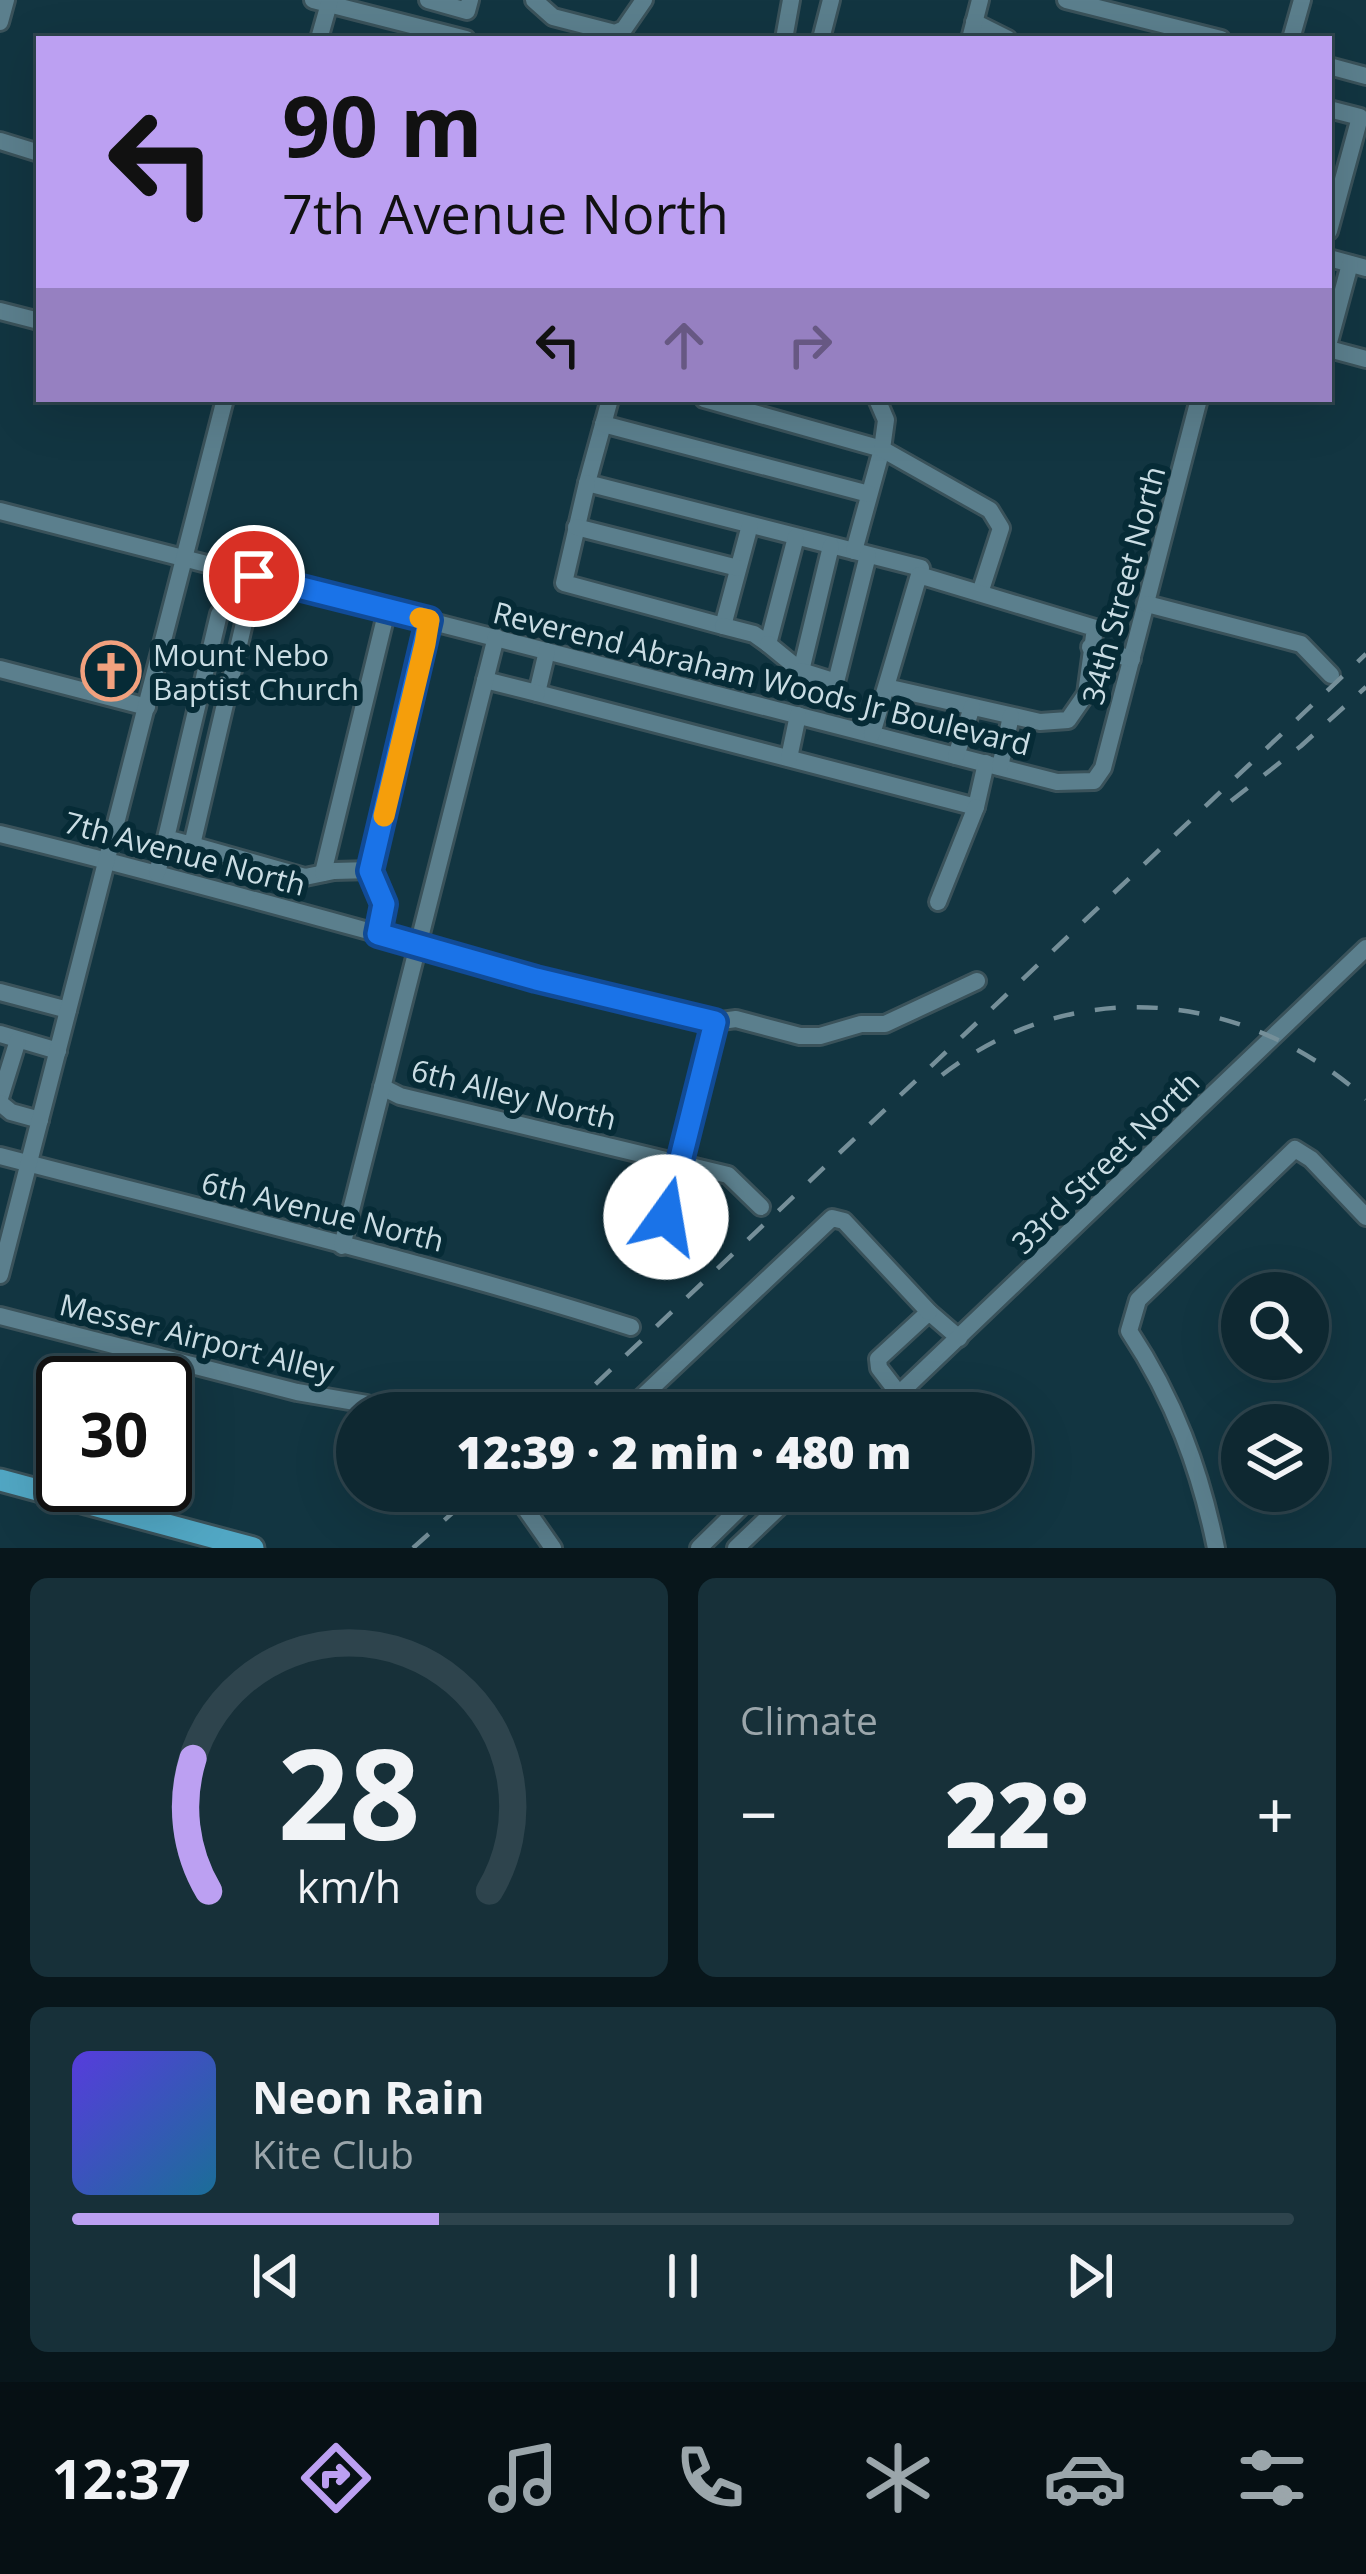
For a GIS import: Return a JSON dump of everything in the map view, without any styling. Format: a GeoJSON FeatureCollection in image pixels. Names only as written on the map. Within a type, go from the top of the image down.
{"type":"FeatureCollection","features":[{"type":"Feature","properties":{"kind":"main road"},"geometry":{"type":"LineString","coordinates":[[0,1480],[254,1548]]}},
{"type":"Feature","properties":{"kind":"street"},"geometry":{"type":"LineString","coordinates":[[0,22],[6,0]]}},
{"type":"Feature","properties":{"kind":"street"},"geometry":{"type":"LineString","coordinates":[[428,0],[467,11],[470,0]]}},
{"type":"Feature","properties":{"kind":"street"},"geometry":{"type":"LineString","coordinates":[[534,0],[553,17],[615,34],[624,29],[644,0]]}},
{"type":"Feature","properties":{"kind":"street"},"geometry":{"type":"LineString","coordinates":[[785,36],[791,0]]}},
{"type":"Feature","properties":{"kind":"street"},"geometry":{"type":"LineString","coordinates":[[822,36],[831,0]]}},
{"type":"Feature","properties":{"kind":"street"},"geometry":{"type":"LineString","coordinates":[[972,30],[980,0]]}},
{"type":"Feature","properties":{"kind":"street"},"geometry":{"type":"LineString","coordinates":[[1066,0],[1209,36]]}},
{"type":"Feature","properties":{"kind":"street"},"geometry":{"type":"LineString","coordinates":[[1293,36],[1302,0]]}},
{"type":"Feature","properties":{"kind":"street"},"geometry":{"type":"LineString","coordinates":[[320,36],[324,1],[455,36]]}},
{"type":"Feature","properties":{"kind":"street"},"geometry":{"type":"LineString","coordinates":[[1332,67],[1366,76]]}},
{"type":"Feature","properties":{"kind":"street"},"geometry":{"type":"LineString","coordinates":[[1332,110],[1360,117],[1337,167],[1332,207]]}},
{"type":"Feature","properties":{"kind":"street"},"geometry":{"type":"LineString","coordinates":[[0,141],[36,151]]}},
{"type":"Feature","properties":{"kind":"street"},"geometry":{"type":"LineString","coordinates":[[1335,293],[1358,266]]}},
{"type":"Feature","properties":{"kind":"street"},"geometry":{"type":"LineString","coordinates":[[0,311],[36,320]]}},
{"type":"Feature","properties":{"kind":"street"},"geometry":{"type":"LineString","coordinates":[[1332,347],[1366,359]]}},
{"type":"Feature","properties":{"kind":"street"},"geometry":{"type":"LineString","coordinates":[[0,1275],[224,402]]}},
{"type":"Feature","properties":{"kind":"street"},"geometry":{"type":"LineString","coordinates":[[609,402],[564,584],[754,634],[801,671],[836,682],[886,420],[878,402]]}},
{"type":"Feature","properties":{"kind":"street"},"geometry":{"type":"LineString","coordinates":[[715,402],[881,449],[990,510],[1000,527],[980,593]]}},
{"type":"Feature","properties":{"kind":"street","name":"34th Street North"},"geometry":{"type":"LineString","coordinates":[[1094,781],[1103,768],[1198,402]]}},
{"type":"Feature","properties":{"kind":"street"},"geometry":{"type":"LineString","coordinates":[[603,424],[869,494]]}},
{"type":"Feature","properties":{"kind":"street"},"geometry":{"type":"LineString","coordinates":[[587,483],[921,568],[872,734]]}},
{"type":"Feature","properties":{"kind":"street","name":"Reverend Abraham Woods Jr Boulevard"},"geometry":{"type":"LineString","coordinates":[[0,511],[1057,782],[1094,781]]}},
{"type":"Feature","properties":{"kind":"street"},"geometry":{"type":"LineString","coordinates":[[723,626],[750,525]]}},
{"type":"Feature","properties":{"kind":"street"},"geometry":{"type":"LineString","coordinates":[[576,526],[738,568]]}},
{"type":"Feature","properties":{"kind":"street"},"geometry":{"type":"LineString","coordinates":[[768,644],[796,537]]}},
{"type":"Feature","properties":{"kind":"street"},"geometry":{"type":"LineString","coordinates":[[801,671],[831,545]]}},
{"type":"Feature","properties":{"kind":"street"},"geometry":{"type":"LineString","coordinates":[[886,687],[1040,722],[1068,720],[1086,694],[1095,628],[919,575]]}},
{"type":"Feature","properties":{"kind":"street"},"geometry":{"type":"LineString","coordinates":[[192,845],[254,576]]}},
{"type":"Feature","properties":{"kind":"street"},"geometry":{"type":"LineString","coordinates":[[158,873],[219,614],[235,604],[248,606]]}},
{"type":"Feature","properties":{"kind":"street"},"geometry":{"type":"LineString","coordinates":[[1147,604],[1301,644],[1331,675]]}},
{"type":"Feature","properties":{"kind":"street"},"geometry":{"type":"LineString","coordinates":[[323,873],[387,610]]}},
{"type":"Feature","properties":{"kind":"street"},"geometry":{"type":"LineString","coordinates":[[378,934],[384,904],[370,871],[429,620]]}},
{"type":"Feature","properties":{"kind":"street"},"geometry":{"type":"LineString","coordinates":[[342,1246],[496,638]]}},
{"type":"Feature","properties":{"kind":"street"},"geometry":{"type":"LineString","coordinates":[[1090,646],[1132,659]]}},
{"type":"Feature","properties":{"kind":"street"},"geometry":{"type":"LineString","coordinates":[[537,693],[548,651]]}},
{"type":"Feature","properties":{"kind":"street"},"geometry":{"type":"LineString","coordinates":[[0,669],[147,707]]}},
{"type":"Feature","properties":{"kind":"street"},"geometry":{"type":"LineString","coordinates":[[485,680],[976,807]]}},
{"type":"Feature","properties":{"kind":"street"},"geometry":{"type":"LineString","coordinates":[[956,756],[972,706]]}},
{"type":"Feature","properties":{"kind":"street"},"geometry":{"type":"LineString","coordinates":[[789,758],[798,715]]}},
{"type":"Feature","properties":{"kind":"street"},"geometry":{"type":"LineString","coordinates":[[938,902],[1012,716]]}},
{"type":"Feature","properties":{"kind":"street","name":"7th Avenue North"},"geometry":{"type":"LineString","coordinates":[[0,834],[715,1022],[736,1019],[800,1036],[885,1024],[977,981]]}},
{"type":"Feature","properties":{"kind":"street"},"geometry":{"type":"LineString","coordinates":[[166,838],[305,877],[370,871]]}},
{"type":"Feature","properties":{"kind":"street","name":"33rd Street North"},"geometry":{"type":"LineString","coordinates":[[901,1392],[1366,948]]}},
{"type":"Feature","properties":{"kind":"street"},"geometry":{"type":"LineString","coordinates":[[0,992],[68,1010]]}},
{"type":"Feature","properties":{"kind":"street"},"geometry":{"type":"LineString","coordinates":[[686,1265],[666,1217],[715,1022]]}},
{"type":"Feature","properties":{"kind":"street"},"geometry":{"type":"LineString","coordinates":[[40,1120],[11,1112],[0,1101],[9,1037],[58,1051]]}},
{"type":"Feature","properties":{"kind":"street","name":"6th Alley North"},"geometry":{"type":"LineString","coordinates":[[382,1087],[400,1096],[728,1175],[760,1207]]}},
{"type":"Feature","properties":{"kind":"street"},"geometry":{"type":"LineString","coordinates":[[1216,1548],[1190,1446],[1160,1378],[1129,1331],[1138,1300],[1295,1149],[1311,1159],[1366,1217]]}},
{"type":"Feature","properties":{"kind":"street","name":"6th Avenue North"},"geometry":{"type":"LineString","coordinates":[[0,1156],[460,1273],[631,1327]]}},
{"type":"Feature","properties":{"kind":"street"},"geometry":{"type":"LineString","coordinates":[[647,1392],[832,1218],[844,1221],[959,1338]]}},
{"type":"Feature","properties":{"kind":"street"},"geometry":{"type":"LineString","coordinates":[[898,1392],[878,1360],[929,1312]]}},
{"type":"Feature","properties":{"kind":"street","name":"Messer Airport Alley"},"geometry":{"type":"LineString","coordinates":[[0,1316],[336,1399]]}},
{"type":"Feature","properties":{"kind":"street"},"geometry":{"type":"LineString","coordinates":[[528,1512],[553,1548]]}},
{"type":"Feature","properties":{"kind":"street"},"geometry":{"type":"LineString","coordinates":[[699,1548],[735,1512]]}},
{"type":"Feature","properties":{"kind":"street"},"geometry":{"type":"LineString","coordinates":[[730,1517],[743,1542],[774,1512]]}},
{"type":"Feature","properties":{"kind":"railway"},"geometry":{"type":"LineString","coordinates":[[587,1392],[1366,654]]}},
{"type":"Feature","properties":{"kind":"railway"},"geometry":{"type":"LineString","coordinates":[[1231,801],[1366,687]]}},
{"type":"Feature","properties":{"kind":"railway"},"geometry":{"type":"LineString","coordinates":[[942,1075],[993,1042],[1047,1020],[1102,1009],[1158,1008],[1213,1017],[1267,1035],[1318,1062],[1366,1099]]}},
{"type":"Feature","properties":{"kind":"railway"},"geometry":{"type":"LineString","coordinates":[[413,1548],[453,1512]]}},
{"type":"Feature","properties":{"kind":"slow traffic"},"geometry":{"type":"LineString","coordinates":[[384,816],[425,644],[429,620],[420,618]]}},
{"type":"Feature","properties":{"kind":"place","name":"Mount Nebo Baptist Church"},"geometry":{"type":"Point","coordinates":[111,671]}},
{"type":"Feature","properties":{"kind":"route"},"geometry":{"type":"LineString","coordinates":[[254,576],[429,620],[370,871],[384,904],[378,934],[536,979],[715,1022],[666,1217]]}}]}
